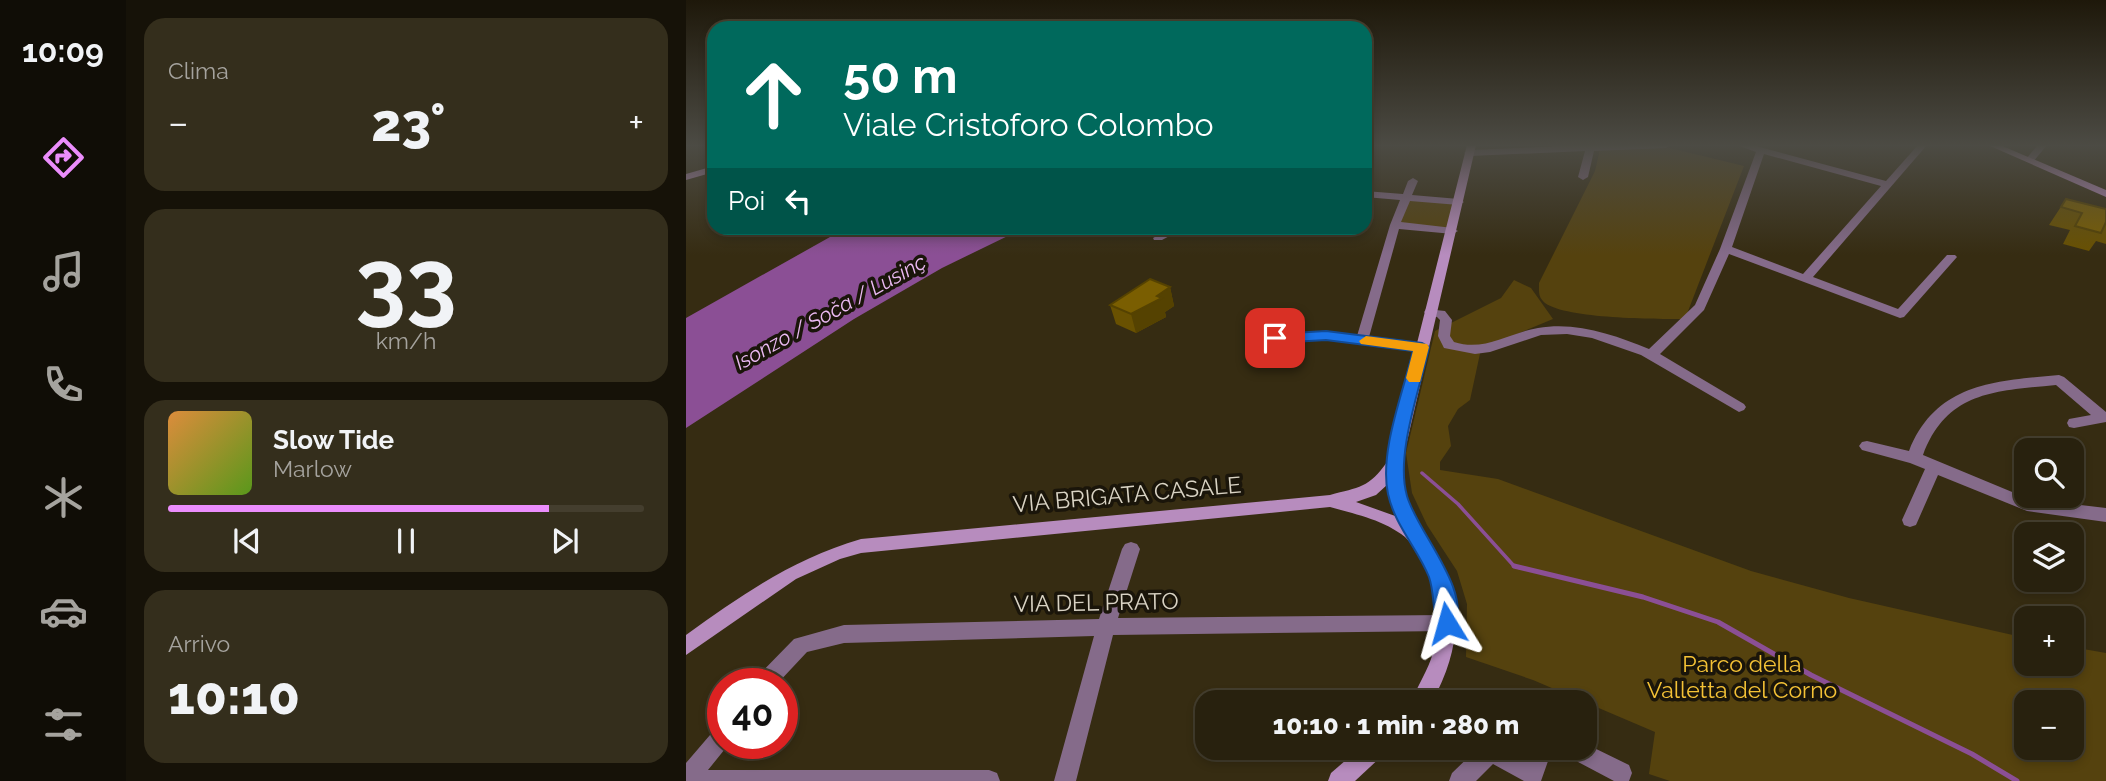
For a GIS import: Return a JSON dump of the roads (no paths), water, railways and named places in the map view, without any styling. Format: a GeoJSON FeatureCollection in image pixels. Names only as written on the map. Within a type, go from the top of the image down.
{"type":"FeatureCollection","features":[{"type":"Feature","properties":{"kind":"street"},"geometry":{"type":"LineString","coordinates":[[1362,340],[1395,225],[1413,181]]}},
{"type":"Feature","properties":{"kind":"street"},"geometry":{"type":"LineString","coordinates":[[1330,501],[1359,496],[1379,487],[1394,463],[1463,181]]}},
{"type":"Feature","properties":{"kind":"street"},"geometry":{"type":"LineString","coordinates":[[1652,354],[1700,307],[1727,249],[1750,181]]}},
{"type":"Feature","properties":{"kind":"street"},"geometry":{"type":"LineString","coordinates":[[1878,181],[1888,184]]}},
{"type":"Feature","properties":{"kind":"street"},"geometry":{"type":"LineString","coordinates":[[1806,278],[1890,181]]}},
{"type":"Feature","properties":{"kind":"street"},"geometry":{"type":"LineString","coordinates":[[2078,181],[2106,194]]}},
{"type":"Feature","properties":{"kind":"street"},"geometry":{"type":"LineString","coordinates":[[1372,195],[1459,202]]}},
{"type":"Feature","properties":{"kind":"street"},"geometry":{"type":"LineString","coordinates":[[1395,225],[1453,230]]}},
{"type":"Feature","properties":{"kind":"street"},"geometry":{"type":"LineString","coordinates":[[1158,238],[1164,235]]}},
{"type":"Feature","properties":{"kind":"street"},"geometry":{"type":"LineString","coordinates":[[1727,249],[1900,314],[1951,257]]}},
{"type":"Feature","properties":{"kind":"street"},"geometry":{"type":"LineString","coordinates":[[1430,313],[1441,314],[1446,320],[1444,335],[1449,345],[1467,353],[1500,346],[1539,331],[1567,331],[1652,354],[1739,407]]}},
{"type":"Feature","properties":{"kind":"street"},"geometry":{"type":"LineString","coordinates":[[1275,338],[1326,336],[1422,347]]}},
{"type":"Feature","properties":{"kind":"street"},"geometry":{"type":"LineString","coordinates":[[1914,458],[1919,438],[1954,400],[1982,389],[2059,380],[2104,418],[2074,423]]}},
{"type":"Feature","properties":{"kind":"street"},"geometry":{"type":"LineString","coordinates":[[1867,446],[1914,458],[2027,505],[2106,515]]}},
{"type":"Feature","properties":{"kind":"street"},"geometry":{"type":"LineString","coordinates":[[1394,463],[1397,495],[1413,534]]}},
{"type":"Feature","properties":{"kind":"street"},"geometry":{"type":"LineString","coordinates":[[1910,520],[1934,467]]}},
{"type":"Feature","properties":{"kind":"street","name":"VIA BRIGATA CASALE"},"geometry":{"type":"LineString","coordinates":[[686,646],[778,579],[810,563],[861,546],[1330,501],[1378,514],[1413,534],[1437,572],[1446,600],[1447,623],[1441,664],[1427,690]]}},
{"type":"Feature","properties":{"kind":"street"},"geometry":{"type":"LineString","coordinates":[[1065,781],[1106,627],[1131,549]]}},
{"type":"Feature","properties":{"kind":"street","name":"VIA DEL PRATO"},"geometry":{"type":"LineString","coordinates":[[779,668],[801,645],[844,635],[1106,627],[1447,623]]}},
{"type":"Feature","properties":{"kind":"street"},"geometry":{"type":"LineString","coordinates":[[686,780],[707,754]]}},
{"type":"Feature","properties":{"kind":"street"},"geometry":{"type":"LineString","coordinates":[[1339,781],[1362,760]]}},
{"type":"Feature","properties":{"kind":"street"},"geometry":{"type":"LineString","coordinates":[[1460,781],[1482,760]]}},
{"type":"Feature","properties":{"kind":"street"},"geometry":{"type":"LineString","coordinates":[[1511,760],[1533,774],[1538,760]]}},
{"type":"Feature","properties":{"kind":"street"},"geometry":{"type":"LineString","coordinates":[[1596,760],[1621,773]]}},
{"type":"Feature","properties":{"kind":"street"},"geometry":{"type":"LineString","coordinates":[[686,780],[989,781]]}},
{"type":"Feature","properties":{"kind":"water","name":"Isonzo / Soča / Lusinç"},"geometry":{"type":"Polygon","coordinates":[[[834,235],[1010,235],[942,268],[854,319],[686,428],[686,318],[834,235]]]}},
{"type":"Feature","properties":{"kind":"waterway"},"geometry":{"type":"LineString","coordinates":[[1422,473],[1458,504],[1514,566]]}},
{"type":"Feature","properties":{"kind":"waterway"},"geometry":{"type":"LineString","coordinates":[[1514,566],[1643,597],[1718,622],[1811,675],[1972,754],[2017,781]]}},
{"type":"Feature","properties":{"kind":"waterway"},"geometry":{"type":"LineString","coordinates":[[1514,566],[1521,568]]}},
{"type":"Feature","properties":{"kind":"park label","name":"Parco della Valletta del Corno"},"geometry":{"type":"Point","coordinates":[1742,676]}}]}
